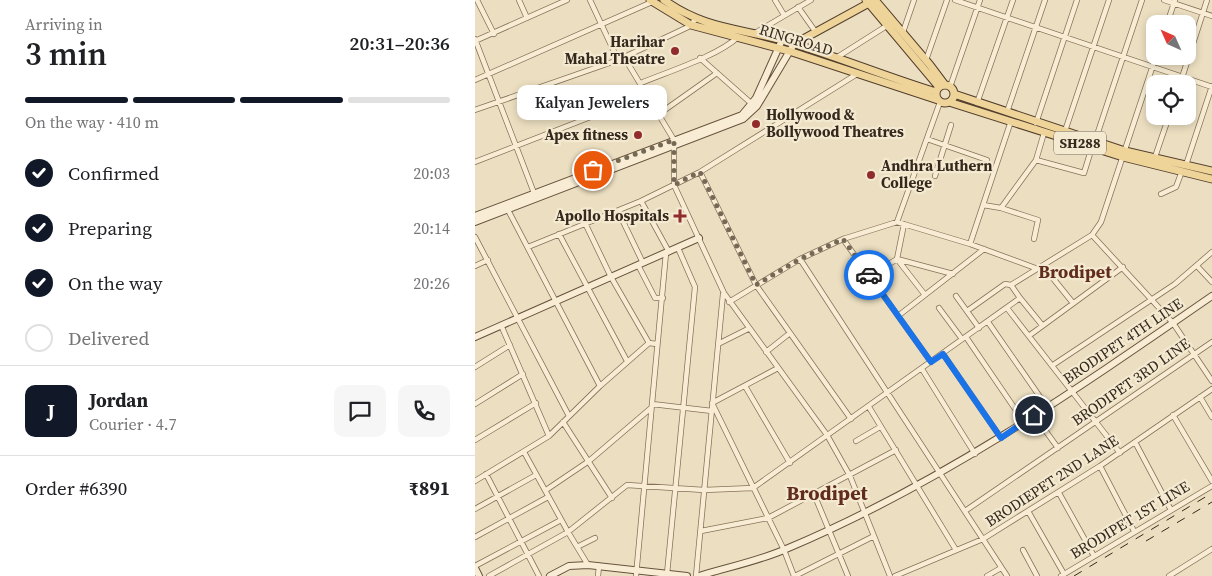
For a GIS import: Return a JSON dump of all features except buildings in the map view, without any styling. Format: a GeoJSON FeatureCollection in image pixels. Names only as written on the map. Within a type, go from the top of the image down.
{"type":"FeatureCollection","features":[{"type":"Feature","properties":{"kind":"main road","name":"RINGROAD"},"geometry":{"type":"LineString","coordinates":[[664,0],[693,22],[754,34],[781,44],[789,50],[939,101]]}},
{"type":"Feature","properties":{"kind":"main road","name":"RINGROAD"},"geometry":{"type":"LineString","coordinates":[[651,1],[693,22],[738,37],[781,44],[794,44],[836,58],[943,88]]}},
{"type":"Feature","properties":{"kind":"main road"},"geometry":{"type":"LineString","coordinates":[[794,44],[870,1],[943,88],[954,94],[949,102]]}},
{"type":"Feature","properties":{"kind":"main road"},"geometry":{"type":"LineString","coordinates":[[890,24],[903,32],[927,60],[943,88],[939,101]]}},
{"type":"Feature","properties":{"kind":"main road","name":"SH288"},"geometry":{"type":"LineString","coordinates":[[954,94],[1064,135],[1124,154],[1184,168],[1212,171]]}},
{"type":"Feature","properties":{"kind":"main road","name":"SH288"},"geometry":{"type":"LineString","coordinates":[[939,101],[949,102],[1044,133],[1064,135]]}},
{"type":"Feature","properties":{"kind":"main road","name":"SH288"},"geometry":{"type":"LineString","coordinates":[[1124,154],[1155,157],[1212,179]]}},
{"type":"Feature","properties":{"kind":"street"},"geometry":{"type":"LineString","coordinates":[[477,0],[494,34]]}},
{"type":"Feature","properties":{"kind":"street"},"geometry":{"type":"LineString","coordinates":[[519,0],[527,18]]}},
{"type":"Feature","properties":{"kind":"street"},"geometry":{"type":"LineString","coordinates":[[534,193],[475,40],[494,34],[567,0]]}},
{"type":"Feature","properties":{"kind":"street"},"geometry":{"type":"LineString","coordinates":[[591,0],[618,60]]}},
{"type":"Feature","properties":{"kind":"street"},"geometry":{"type":"LineString","coordinates":[[775,0],[784,15]]}},
{"type":"Feature","properties":{"kind":"street"},"geometry":{"type":"LineString","coordinates":[[754,34],[811,0]]}},
{"type":"Feature","properties":{"kind":"street"},"geometry":{"type":"LineString","coordinates":[[903,32],[914,0]]}},
{"type":"Feature","properties":{"kind":"street"},"geometry":{"type":"LineString","coordinates":[[927,60],[947,0]]}},
{"type":"Feature","properties":{"kind":"street"},"geometry":{"type":"LineString","coordinates":[[955,0],[1176,75]]}},
{"type":"Feature","properties":{"kind":"street"},"geometry":{"type":"LineString","coordinates":[[943,88],[980,0]]}},
{"type":"Feature","properties":{"kind":"street"},"geometry":{"type":"LineString","coordinates":[[977,103],[1013,0]]}},
{"type":"Feature","properties":{"kind":"street"},"geometry":{"type":"LineString","coordinates":[[1007,113],[1045,0]]}},
{"type":"Feature","properties":{"kind":"street"},"geometry":{"type":"LineString","coordinates":[[1036,123],[1077,0]]}},
{"type":"Feature","properties":{"kind":"street"},"geometry":{"type":"LineString","coordinates":[[1064,135],[1109,0]]}},
{"type":"Feature","properties":{"kind":"street"},"geometry":{"type":"LineString","coordinates":[[1036,160],[1084,173],[1142,0]]}},
{"type":"Feature","properties":{"kind":"street"},"geometry":{"type":"LineString","coordinates":[[1164,0],[1212,16]]}},
{"type":"Feature","properties":{"kind":"street"},"geometry":{"type":"LineString","coordinates":[[1183,75],[1207,0]]}},
{"type":"Feature","properties":{"kind":"street"},"geometry":{"type":"LineString","coordinates":[[475,80],[602,25],[651,1]]}},
{"type":"Feature","properties":{"kind":"street"},"geometry":{"type":"LineString","coordinates":[[1170,15],[1174,2]]}},
{"type":"Feature","properties":{"kind":"street"},"geometry":{"type":"LineString","coordinates":[[798,7],[815,31]]}},
{"type":"Feature","properties":{"kind":"street"},"geometry":{"type":"LineString","coordinates":[[475,110],[618,60],[693,22]]}},
{"type":"Feature","properties":{"kind":"street"},"geometry":{"type":"LineString","coordinates":[[836,58],[890,24]]}},
{"type":"Feature","properties":{"kind":"street"},"geometry":{"type":"LineString","coordinates":[[641,83],[700,58],[729,44],[738,37]]}},
{"type":"Feature","properties":{"kind":"street"},"geometry":{"type":"LineString","coordinates":[[475,222],[742,114],[752,104],[781,44]]}},
{"type":"Feature","properties":{"kind":"street"},"geometry":{"type":"LineString","coordinates":[[475,216],[748,116],[757,106],[794,44]]}},
{"type":"Feature","properties":{"kind":"street"},"geometry":{"type":"LineString","coordinates":[[624,57],[675,142],[674,185],[724,293],[748,329],[827,436],[850,476],[890,576]]}},
{"type":"Feature","properties":{"kind":"street"},"geometry":{"type":"LineString","coordinates":[[700,58],[752,104]]}},
{"type":"Feature","properties":{"kind":"street"},"geometry":{"type":"LineString","coordinates":[[967,311],[1005,284],[1011,285],[1038,270],[1092,234],[1101,222],[1152,67]]}},
{"type":"Feature","properties":{"kind":"street"},"geometry":{"type":"LineString","coordinates":[[659,114],[717,73]]}},
{"type":"Feature","properties":{"kind":"street"},"geometry":{"type":"LineString","coordinates":[[528,247],[641,201],[700,172],[857,74]]}},
{"type":"Feature","properties":{"kind":"street"},"geometry":{"type":"LineString","coordinates":[[1161,194],[1176,187],[1212,86],[1196,81]]}},
{"type":"Feature","properties":{"kind":"street"},"geometry":{"type":"LineString","coordinates":[[475,162],[647,95]]}},
{"type":"Feature","properties":{"kind":"street"},"geometry":{"type":"LineString","coordinates":[[897,222],[939,101]]}},
{"type":"Feature","properties":{"kind":"street"},"geometry":{"type":"LineString","coordinates":[[971,244],[1011,122]]}},
{"type":"Feature","properties":{"kind":"street"},"geometry":{"type":"LineString","coordinates":[[935,176],[951,125]]}},
{"type":"Feature","properties":{"kind":"street"},"geometry":{"type":"LineString","coordinates":[[1155,157],[1166,125]]}},
{"type":"Feature","properties":{"kind":"street"},"geometry":{"type":"LineString","coordinates":[[1001,208],[1036,160],[1044,133]]}},
{"type":"Feature","properties":{"kind":"street"},"geometry":{"type":"LineString","coordinates":[[927,140],[987,160]]}},
{"type":"Feature","properties":{"kind":"street"},"geometry":{"type":"LineString","coordinates":[[700,172],[756,285],[851,419]]}},
{"type":"Feature","properties":{"kind":"street"},"geometry":{"type":"LineString","coordinates":[[636,573],[667,253],[641,201]]}},
{"type":"Feature","properties":{"kind":"street"},"geometry":{"type":"LineString","coordinates":[[983,205],[1001,208],[1038,220],[1034,239]]}},
{"type":"Feature","properties":{"kind":"street"},"geometry":{"type":"LineString","coordinates":[[507,210],[557,301],[600,386]]}},
{"type":"Feature","properties":{"kind":"street"},"geometry":{"type":"LineString","coordinates":[[618,211],[655,298],[663,298]]}},
{"type":"Feature","properties":{"kind":"street"},"geometry":{"type":"LineString","coordinates":[[729,302],[800,259],[843,239],[897,222],[971,244],[1038,270]]}},
{"type":"Feature","properties":{"kind":"street"},"geometry":{"type":"LineString","coordinates":[[585,223],[611,277],[649,343]]}},
{"type":"Feature","properties":{"kind":"street"},"geometry":{"type":"LineString","coordinates":[[870,276],[897,259],[904,224]]}},
{"type":"Feature","properties":{"kind":"street"},"geometry":{"type":"LineString","coordinates":[[559,234],[627,361]]}},
{"type":"Feature","properties":{"kind":"street"},"geometry":{"type":"LineString","coordinates":[[1092,234],[1173,323],[1212,381]]}},
{"type":"Feature","properties":{"kind":"street"},"geometry":{"type":"LineString","coordinates":[[475,237],[569,416]]}},
{"type":"Feature","properties":{"kind":"street"},"geometry":{"type":"LineString","coordinates":[[475,337],[699,238]]}},
{"type":"Feature","properties":{"kind":"street"},"geometry":{"type":"LineString","coordinates":[[843,239],[931,362]]}},
{"type":"Feature","properties":{"kind":"street"},"geometry":{"type":"LineString","coordinates":[[667,574],[677,487],[695,287],[678,248]]}},
{"type":"Feature","properties":{"kind":"street"},"geometry":{"type":"LineString","coordinates":[[898,316],[984,250]]}},
{"type":"Feature","properties":{"kind":"street"},"geometry":{"type":"LineString","coordinates":[[1053,365],[1175,284],[1212,252]]}},
{"type":"Feature","properties":{"kind":"street"},"geometry":{"type":"LineString","coordinates":[[800,259],[1007,576]]}},
{"type":"Feature","properties":{"kind":"street"},"geometry":{"type":"LineString","coordinates":[[897,259],[953,274]]}},
{"type":"Feature","properties":{"kind":"street"},"geometry":{"type":"LineString","coordinates":[[897,259],[925,295]]}},
{"type":"Feature","properties":{"kind":"street"},"geometry":{"type":"LineString","coordinates":[[475,266],[488,260]]}},
{"type":"Feature","properties":{"kind":"street"},"geometry":{"type":"LineString","coordinates":[[1043,266],[1073,303]]}},
{"type":"Feature","properties":{"kind":"street"},"geometry":{"type":"LineString","coordinates":[[1197,266],[1212,282]]}},
{"type":"Feature","properties":{"kind":"street"},"geometry":{"type":"LineString","coordinates":[[1030,335],[1123,268]]}},
{"type":"Feature","properties":{"kind":"street"},"geometry":{"type":"LineString","coordinates":[[1011,285],[1042,325]]}},
{"type":"Feature","properties":{"kind":"street"},"geometry":{"type":"LineString","coordinates":[[698,576],[711,411],[724,293]]}},
{"type":"Feature","properties":{"kind":"street"},"geometry":{"type":"LineString","coordinates":[[956,296],[979,328]]}},
{"type":"Feature","properties":{"kind":"street","name":"BRODIPET 4TH LINE"},"geometry":{"type":"LineString","coordinates":[[698,576],[784,550],[865,514],[940,474],[1001,438],[1212,296]]}},
{"type":"Feature","properties":{"kind":"street"},"geometry":{"type":"LineString","coordinates":[[489,576],[568,532],[627,485],[704,490],[753,488],[1020,298]]}},
{"type":"Feature","properties":{"kind":"street"},"geometry":{"type":"LineString","coordinates":[[939,308],[964,338],[1024,422]]}},
{"type":"Feature","properties":{"kind":"street"},"geometry":{"type":"LineString","coordinates":[[1007,308],[1030,335],[1070,391],[1120,453]]}},
{"type":"Feature","properties":{"kind":"street"},"geometry":{"type":"LineString","coordinates":[[987,322],[1047,407]]}},
{"type":"Feature","properties":{"kind":"street"},"geometry":{"type":"LineString","coordinates":[[501,325],[549,436]]}},
{"type":"Feature","properties":{"kind":"street"},"geometry":{"type":"LineString","coordinates":[[718,344],[748,329]]}},
{"type":"Feature","properties":{"kind":"street"},"geometry":{"type":"LineString","coordinates":[[765,352],[790,333]]}},
{"type":"Feature","properties":{"kind":"street","name":"BRODIPET 3RD LINE"},"geometry":{"type":"LineString","coordinates":[[965,511],[1212,342]]}},
{"type":"Feature","properties":{"kind":"street"},"geometry":{"type":"LineString","coordinates":[[475,473],[477,480],[549,436],[627,361],[649,343],[657,344]]}},
{"type":"Feature","properties":{"kind":"street"},"geometry":{"type":"LineString","coordinates":[[475,367],[510,345]]}},
{"type":"Feature","properties":{"kind":"street"},"geometry":{"type":"LineString","coordinates":[[943,354],[1001,438]]}},
{"type":"Feature","properties":{"kind":"street"},"geometry":{"type":"LineString","coordinates":[[712,403],[778,368]]}},
{"type":"Feature","properties":{"kind":"street"},"geometry":{"type":"LineString","coordinates":[[922,369],[975,454]]}},
{"type":"Feature","properties":{"kind":"street"},"geometry":{"type":"LineString","coordinates":[[475,404],[523,374]]}},
{"type":"Feature","properties":{"kind":"street"},"geometry":{"type":"LineString","coordinates":[[745,386],[790,463]]}},
{"type":"Feature","properties":{"kind":"street","name":"BRODIEPET 2ND LANE"},"geometry":{"type":"LineString","coordinates":[[895,576],[983,540],[1120,453],[1212,389]]}},
{"type":"Feature","properties":{"kind":"street"},"geometry":{"type":"LineString","coordinates":[[1201,397],[1212,417]]}},
{"type":"Feature","properties":{"kind":"street"},"geometry":{"type":"LineString","coordinates":[[475,440],[536,403]]}},
{"type":"Feature","properties":{"kind":"street"},"geometry":{"type":"LineString","coordinates":[[712,403],[795,576],[839,552],[874,536]]}},
{"type":"Feature","properties":{"kind":"street"},"geometry":{"type":"LineString","coordinates":[[546,490],[589,461],[652,406],[711,411]]}},
{"type":"Feature","properties":{"kind":"street"},"geometry":{"type":"LineString","coordinates":[[869,407],[956,550]]}},
{"type":"Feature","properties":{"kind":"street"},"geometry":{"type":"LineString","coordinates":[[1034,415],[1058,448]]}},
{"type":"Feature","properties":{"kind":"street"},"geometry":{"type":"LineString","coordinates":[[1173,416],[1212,481]]}},
{"type":"Feature","properties":{"kind":"street"},"geometry":{"type":"LineString","coordinates":[[563,422],[612,498]]}},
{"type":"Feature","properties":{"kind":"street"},"geometry":{"type":"LineString","coordinates":[[855,441],[879,426]]}},
{"type":"Feature","properties":{"kind":"street"},"geometry":{"type":"LineString","coordinates":[[1135,442],[1171,510]]}},
{"type":"Feature","properties":{"kind":"street"},"geometry":{"type":"LineString","coordinates":[[701,531],[768,518],[850,476],[895,450]]}},
{"type":"Feature","properties":{"kind":"street"},"geometry":{"type":"LineString","coordinates":[[524,452],[588,565]]}},
{"type":"Feature","properties":{"kind":"street"},"geometry":{"type":"LineString","coordinates":[[1100,466],[1135,531]]}},
{"type":"Feature","properties":{"kind":"street"},"geometry":{"type":"LineString","coordinates":[[486,474],[539,576]]}},
{"type":"Feature","properties":{"kind":"street"},"geometry":{"type":"LineString","coordinates":[[475,509],[536,475]]}},
{"type":"Feature","properties":{"kind":"street","name":"BRODIPET 1ST LINE"},"geometry":{"type":"LineString","coordinates":[[1063,575],[1212,486]]}},
{"type":"Feature","properties":{"kind":"street"},"geometry":{"type":"LineString","coordinates":[[1059,493],[1093,556]]}},
{"type":"Feature","properties":{"kind":"street"},"geometry":{"type":"LineString","coordinates":[[814,494],[848,576]]}},
{"type":"Feature","properties":{"kind":"street"},"geometry":{"type":"LineString","coordinates":[[475,537],[549,497]]}},
{"type":"Feature","properties":{"kind":"street"},"geometry":{"type":"LineString","coordinates":[[1028,511],[1063,575]]}},
{"type":"Feature","properties":{"kind":"street"},"geometry":{"type":"LineString","coordinates":[[479,576],[475,567],[561,520]]}},
{"type":"Feature","properties":{"kind":"street"},"geometry":{"type":"LineString","coordinates":[[577,548],[595,538]]}},
{"type":"Feature","properties":{"kind":"street"},"geometry":{"type":"LineString","coordinates":[[1169,576],[1212,549]]}},
{"type":"Feature","properties":{"kind":"street"},"geometry":{"type":"LineString","coordinates":[[1023,550],[1037,576]]}},
{"type":"Feature","properties":{"kind":"street"},"geometry":{"type":"LineString","coordinates":[[550,576],[569,566],[588,565],[636,573],[687,576]]}},
{"type":"Feature","properties":{"kind":"street"},"geometry":{"type":"LineString","coordinates":[[598,576],[599,566]]}},
{"type":"Feature","properties":{"kind":"street"},"geometry":{"type":"LineString","coordinates":[[987,576],[1001,568]]}},
{"type":"Feature","properties":{"kind":"railway"},"geometry":{"type":"LineString","coordinates":[[1074,576],[1212,493]]}},
{"type":"Feature","properties":{"kind":"railway"},"geometry":{"type":"LineString","coordinates":[[1146,541],[1212,502]]}},
{"type":"Feature","properties":{"kind":"way so far"},"geometry":{"type":"LineString","coordinates":[[593,170],[674,140],[674,185],[700,172],[756,285],[800,259],[843,239],[869,275]]}},
{"type":"Feature","properties":{"kind":"place","name":"Harihar Mahal Theatre"},"geometry":{"type":"Point","coordinates":[675,51]}},
{"type":"Feature","properties":{"kind":"place","name":"Hollywood & Bollywood Theatres"},"geometry":{"type":"Point","coordinates":[756,124]}},
{"type":"Feature","properties":{"kind":"place","name":"Apex fitness"},"geometry":{"type":"Point","coordinates":[638,135]}},
{"type":"Feature","properties":{"kind":"place","name":"Kalyan Jewelers"},"geometry":{"type":"Point","coordinates":[593,170]}},
{"type":"Feature","properties":{"kind":"place","name":"Andhra Luthern College"},"geometry":{"type":"Point","coordinates":[871,175]}},
{"type":"Feature","properties":{"kind":"place","name":"Apollo Hospitals"},"geometry":{"type":"Point","coordinates":[680,216]}},
{"type":"Feature","properties":{"kind":"district","name":"Brodipet"},"geometry":{"type":"Point","coordinates":[1075,272]}},
{"type":"Feature","properties":{"kind":"district","name":"Brodipet"},"geometry":{"type":"Point","coordinates":[827,493]}},
{"type":"Feature","properties":{"kind":"route"},"geometry":{"type":"LineString","coordinates":[[869,275],[931,362],[943,354],[1001,438],[1034,415]]}}]}
